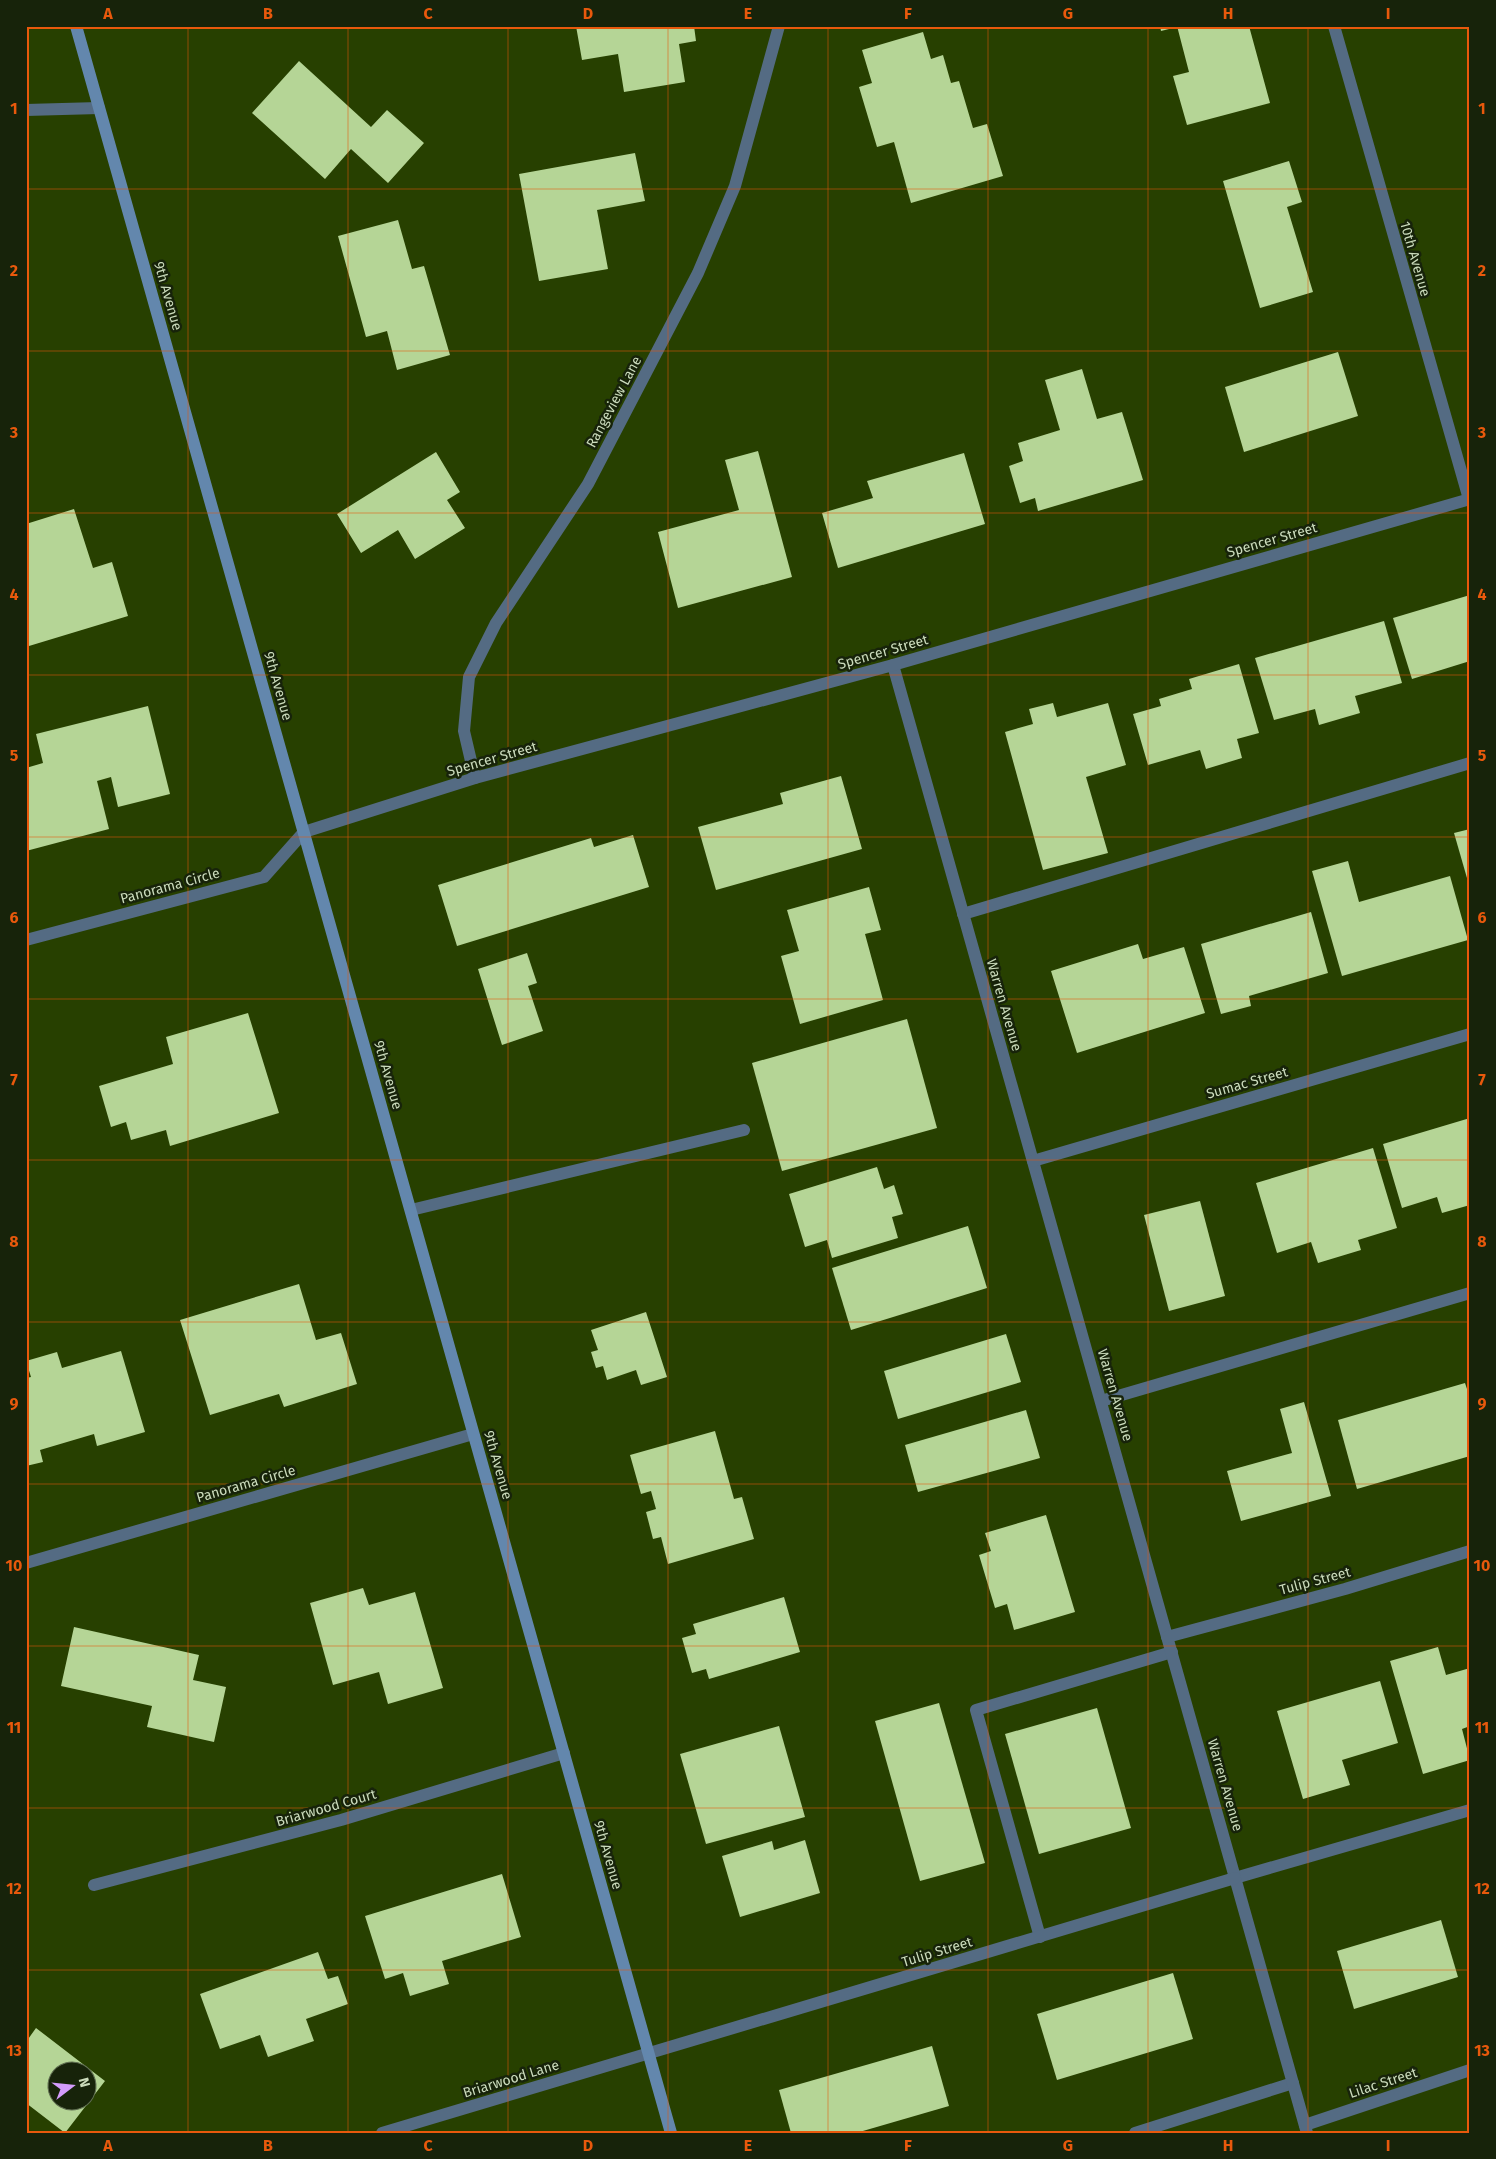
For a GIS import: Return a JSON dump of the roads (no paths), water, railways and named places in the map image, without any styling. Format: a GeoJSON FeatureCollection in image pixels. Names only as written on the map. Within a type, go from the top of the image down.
{"type":"FeatureCollection","features":[{"type":"Feature","properties":{"kind":"main road","name":"9th Avenue"},"geometry":{"type":"LineString","coordinates":[[76,26],[671,2133]]}},
{"type":"Feature","properties":{"kind":"street","name":"Rangeview Lane"},"geometry":{"type":"LineString","coordinates":[[475,778],[464,732],[469,677],[496,623],[588,484],[698,273],[735,186],[779,26]]}},
{"type":"Feature","properties":{"kind":"street","name":"10th Avenue"},"geometry":{"type":"LineString","coordinates":[[1334,26],[1469,499]]}},
{"type":"Feature","properties":{"kind":"street"},"geometry":{"type":"LineString","coordinates":[[26,110],[100,108]]}},
{"type":"Feature","properties":{"kind":"street","name":"Spencer Street"},"geometry":{"type":"LineString","coordinates":[[304,832],[475,778],[893,665],[1469,499]]}},
{"type":"Feature","properties":{"kind":"street","name":"Warren Avenue"},"geometry":{"type":"LineString","coordinates":[[893,665],[1306,2129]]}},
{"type":"Feature","properties":{"kind":"street"},"geometry":{"type":"LineString","coordinates":[[963,914],[1470,763]]}},
{"type":"Feature","properties":{"kind":"street","name":"Panorama Circle"},"geometry":{"type":"LineString","coordinates":[[26,940],[264,877],[304,832]]}},
{"type":"Feature","properties":{"kind":"street","name":"Sumac Street"},"geometry":{"type":"LineString","coordinates":[[1033,1161],[1470,1034]]}},
{"type":"Feature","properties":{"kind":"street"},"geometry":{"type":"LineString","coordinates":[[411,1210],[744,1130]]}},
{"type":"Feature","properties":{"kind":"street"},"geometry":{"type":"LineString","coordinates":[[1101,1401],[1470,1293]]}},
{"type":"Feature","properties":{"kind":"street","name":"Panorama Circle"},"geometry":{"type":"LineString","coordinates":[[26,1563],[473,1434]]}},
{"type":"Feature","properties":{"kind":"street","name":"Tulip Street"},"geometry":{"type":"LineString","coordinates":[[1167,1637],[1345,1589],[1470,1552]]}},
{"type":"Feature","properties":{"kind":"street"},"geometry":{"type":"LineString","coordinates":[[1040,1937],[976,1710],[1172,1652]]}},
{"type":"Feature","properties":{"kind":"street","name":"Briarwood Court"},"geometry":{"type":"LineString","coordinates":[[94,1885],[341,1820],[564,1753]]}},
{"type":"Feature","properties":{"kind":"street","name":"Tulip Street"},"geometry":{"type":"LineString","coordinates":[[648,2053],[1470,1810]]}},
{"type":"Feature","properties":{"kind":"street","name":"Briarwood Lane"},"geometry":{"type":"LineString","coordinates":[[382,2133],[648,2053]]}},
{"type":"Feature","properties":{"kind":"street","name":"Lilac Street"},"geometry":{"type":"LineString","coordinates":[[1306,2129],[1470,2070]]}},
{"type":"Feature","properties":{"kind":"street"},"geometry":{"type":"LineString","coordinates":[[1135,2133],[1293,2083]]}}]}
